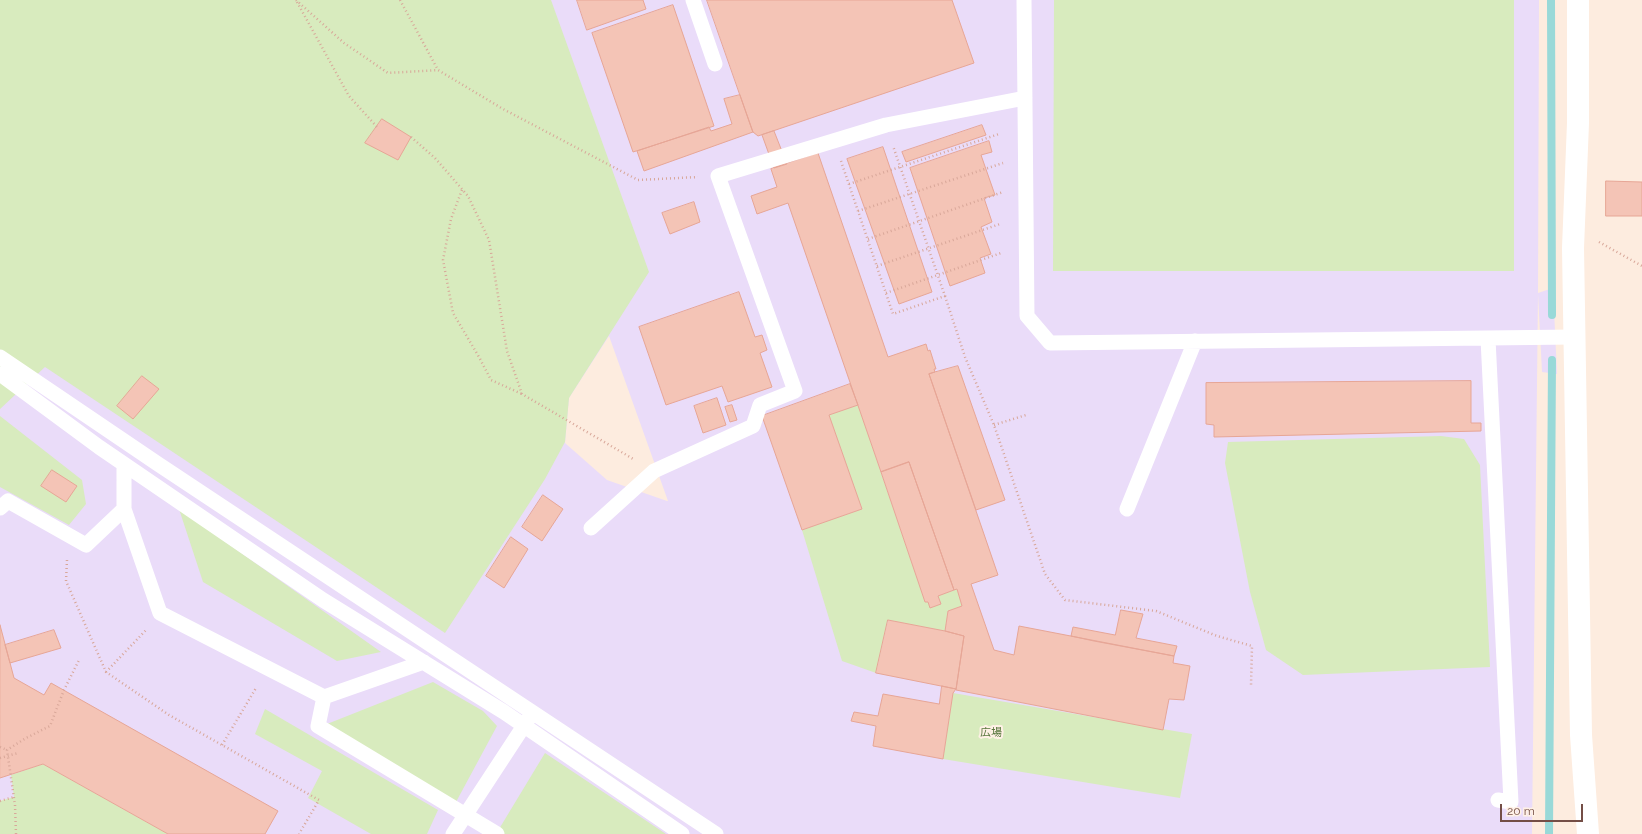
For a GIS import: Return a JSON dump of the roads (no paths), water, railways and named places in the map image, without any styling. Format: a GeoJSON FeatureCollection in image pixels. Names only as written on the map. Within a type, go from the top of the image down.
{"type":"FeatureCollection","features":[{"type":"Feature","properties":{"kind":"street"},"geometry":{"type":"LineString","coordinates":[[1578,0],[1578,123],[1574,227],[1574,338],[1581,734],[1588,834]]}},
{"type":"Feature","properties":{"kind":"lane"},"geometry":{"type":"LineString","coordinates":[[693,0],[715,64]]}},
{"type":"Feature","properties":{"kind":"lane"},"geometry":{"type":"LineString","coordinates":[[1024,0],[1027,316],[1050,343],[1574,338]]}},
{"type":"Feature","properties":{"kind":"lane"},"geometry":{"type":"LineString","coordinates":[[591,528],[654,471],[753,426],[760,405],[795,391],[718,176],[886,124],[1025,98]]}},
{"type":"Feature","properties":{"kind":"lane"},"geometry":{"type":"LineString","coordinates":[[1488,338],[1511,802],[1498,800]]}},
{"type":"Feature","properties":{"kind":"lane"},"geometry":{"type":"LineString","coordinates":[[1127,509],[1195,342]]}},
{"type":"Feature","properties":{"kind":"lane"},"geometry":{"type":"LineString","coordinates":[[0,356],[158,464],[716,834]]}},
{"type":"Feature","properties":{"kind":"lane"},"geometry":{"type":"LineString","coordinates":[[0,374],[124,465],[323,600],[524,725],[682,834]]}},
{"type":"Feature","properties":{"kind":"lane"},"geometry":{"type":"LineString","coordinates":[[124,465],[124,508],[160,613],[324,697],[424,662]]}},
{"type":"Feature","properties":{"kind":"lane"},"geometry":{"type":"LineString","coordinates":[[0,508],[8,501],[86,545],[124,508]]}},
{"type":"Feature","properties":{"kind":"lane"},"geometry":{"type":"LineString","coordinates":[[324,697],[318,726],[497,834]]}},
{"type":"Feature","properties":{"kind":"lane"},"geometry":{"type":"LineString","coordinates":[[453,834],[533,712]]}},
{"type":"Feature","properties":{"kind":"waterway"},"geometry":{"type":"LineString","coordinates":[[1551,0],[1552,315]]}},
{"type":"Feature","properties":{"kind":"waterway"},"geometry":{"type":"LineString","coordinates":[[1549,834],[1552,360]]}},
{"type":"Feature","properties":{"kind":"park label","name":"広場"},"geometry":{"type":"Point","coordinates":[991,733]}}]}
